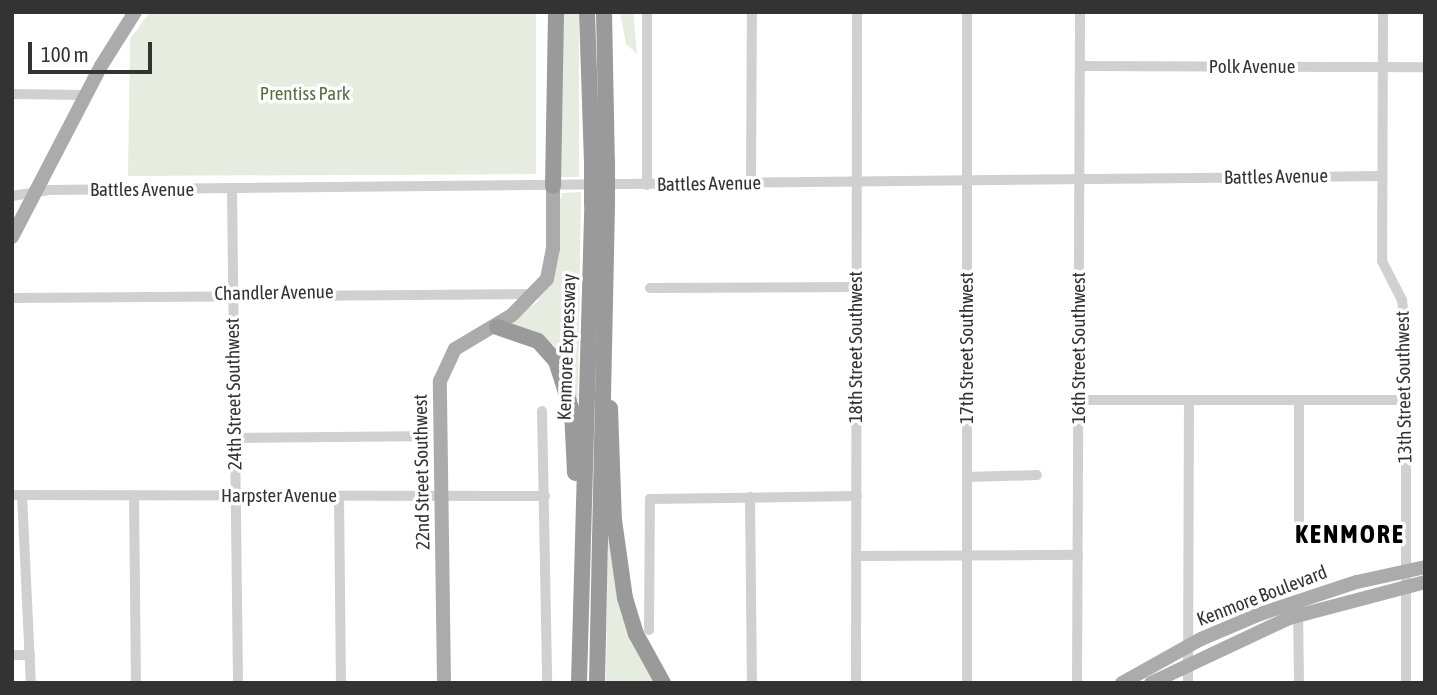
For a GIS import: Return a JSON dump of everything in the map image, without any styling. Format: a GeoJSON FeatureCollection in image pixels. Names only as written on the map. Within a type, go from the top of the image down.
{"type":"FeatureCollection","features":[{"type":"Feature","properties":{"kind":"highway"},"geometry":{"type":"LineString","coordinates":[[553,186],[556,12]]}},
{"type":"Feature","properties":{"kind":"highway","name":"Kenmore Expressway"},"geometry":{"type":"LineString","coordinates":[[587,12],[600,163]]}},
{"type":"Feature","properties":{"kind":"highway","name":"Kenmore Expressway"},"geometry":{"type":"LineString","coordinates":[[579,683],[599,204],[604,12]]}},
{"type":"Feature","properties":{"kind":"highway","name":"Kenmore Expressway"},"geometry":{"type":"LineString","coordinates":[[597,683],[604,292],[599,204]]}},
{"type":"Feature","properties":{"kind":"highway"},"geometry":{"type":"LineString","coordinates":[[604,292],[620,569],[636,634],[663,683]]}},
{"type":"Feature","properties":{"kind":"highway"},"geometry":{"type":"LineString","coordinates":[[496,327],[538,341],[556,361],[566,383],[572,411],[580,642]]}},
{"type":"Feature","properties":{"kind":"main road"},"geometry":{"type":"LineString","coordinates":[[12,237],[86,95],[135,12]]}},
{"type":"Feature","properties":{"kind":"main road","name":"22nd Street Southwest"},"geometry":{"type":"LineString","coordinates":[[444,683],[444,368],[464,342],[496,327],[536,294],[550,268],[553,186]]}},
{"type":"Feature","properties":{"kind":"main road","name":"Kenmore Boulevard"},"geometry":{"type":"LineString","coordinates":[[1122,683],[1187,646],[1298,608],[1405,578],[1425,567]]}},
{"type":"Feature","properties":{"kind":"main road","name":"Kenmore Boulevard"},"geometry":{"type":"LineString","coordinates":[[1405,578],[1425,582]]}},
{"type":"Feature","properties":{"kind":"main road","name":"Kenmore Boulevard"},"geometry":{"type":"LineString","coordinates":[[1151,683],[1298,608]]}},
{"type":"Feature","properties":{"kind":"street"},"geometry":{"type":"LineString","coordinates":[[647,12],[647,185]]}},
{"type":"Feature","properties":{"kind":"street"},"geometry":{"type":"LineString","coordinates":[[751,183],[752,12]]}},
{"type":"Feature","properties":{"kind":"street","name":"18th Street Southwest"},"geometry":{"type":"LineString","coordinates":[[856,683],[857,12]]}},
{"type":"Feature","properties":{"kind":"street","name":"17th Street Southwest"},"geometry":{"type":"LineString","coordinates":[[967,12],[967,683]]}},
{"type":"Feature","properties":{"kind":"street","name":"16th Street Southwest"},"geometry":{"type":"LineString","coordinates":[[1077,683],[1080,12]]}},
{"type":"Feature","properties":{"kind":"street","name":"13th Street Southwest"},"geometry":{"type":"LineString","coordinates":[[1383,12],[1382,261],[1404,306],[1406,683]]}},
{"type":"Feature","properties":{"kind":"street","name":"Polk Avenue"},"geometry":{"type":"LineString","coordinates":[[1080,66],[1425,67]]}},
{"type":"Feature","properties":{"kind":"street"},"geometry":{"type":"LineString","coordinates":[[12,94],[86,95]]}},
{"type":"Feature","properties":{"kind":"street","name":"Battles Avenue"},"geometry":{"type":"LineString","coordinates":[[12,196],[36,193],[232,189],[1382,176]]}},
{"type":"Feature","properties":{"kind":"street","name":"24th Street Southwest"},"geometry":{"type":"LineString","coordinates":[[232,189],[239,683]]}},
{"type":"Feature","properties":{"kind":"street"},"geometry":{"type":"LineString","coordinates":[[650,288],[855,287]]}},
{"type":"Feature","properties":{"kind":"street","name":"Chandler Avenue"},"geometry":{"type":"LineString","coordinates":[[12,298],[233,294],[536,294]]}},
{"type":"Feature","properties":{"kind":"street"},"geometry":{"type":"LineString","coordinates":[[1079,400],[1406,401]]}},
{"type":"Feature","properties":{"kind":"street"},"geometry":{"type":"LineString","coordinates":[[1188,683],[1189,400]]}},
{"type":"Feature","properties":{"kind":"street"},"geometry":{"type":"LineString","coordinates":[[1299,401],[1299,534]]}},
{"type":"Feature","properties":{"kind":"street"},"geometry":{"type":"LineString","coordinates":[[542,411],[547,683]]}},
{"type":"Feature","properties":{"kind":"street"},"geometry":{"type":"LineString","coordinates":[[235,438],[413,436]]}},
{"type":"Feature","properties":{"kind":"street"},"geometry":{"type":"LineString","coordinates":[[967,477],[1037,475]]}},
{"type":"Feature","properties":{"kind":"street"},"geometry":{"type":"LineString","coordinates":[[17,495],[31,683]]}},
{"type":"Feature","properties":{"kind":"street","name":"Harpster Avenue"},"geometry":{"type":"LineString","coordinates":[[17,495],[545,496]]}},
{"type":"Feature","properties":{"kind":"street"},"geometry":{"type":"LineString","coordinates":[[134,495],[136,683]]}},
{"type":"Feature","properties":{"kind":"street"},"geometry":{"type":"LineString","coordinates":[[339,496],[341,683]]}},
{"type":"Feature","properties":{"kind":"street"},"geometry":{"type":"LineString","coordinates":[[649,629],[650,499],[857,496]]}},
{"type":"Feature","properties":{"kind":"street"},"geometry":{"type":"LineString","coordinates":[[750,497],[752,683]]}},
{"type":"Feature","properties":{"kind":"street"},"geometry":{"type":"LineString","coordinates":[[856,556],[1077,555]]}},
{"type":"Feature","properties":{"kind":"street"},"geometry":{"type":"LineString","coordinates":[[1298,608],[1299,683]]}},
{"type":"Feature","properties":{"kind":"street"},"geometry":{"type":"LineString","coordinates":[[12,655],[30,655]]}},
{"type":"Feature","properties":{"kind":"green space","name":"Prentiss Park"},"geometry":{"type":"Polygon","coordinates":[[[150,12],[536,12],[536,174],[128,176],[130,39],[150,12]]]}},
{"type":"Feature","properties":{"kind":"green space"},"geometry":{"type":"Polygon","coordinates":[[[560,12],[579,12],[579,177],[560,177],[560,12]]]}},
{"type":"Feature","properties":{"kind":"green space"},"geometry":{"type":"Polygon","coordinates":[[[620,12],[633,12],[637,54],[626,44],[620,12]]]}},
{"type":"Feature","properties":{"kind":"green space"},"geometry":{"type":"Polygon","coordinates":[[[581,192],[578,400],[574,399],[570,375],[554,345],[509,322],[536,303],[552,282],[562,193],[581,192]]]}},
{"type":"Feature","properties":{"kind":"green space"},"geometry":{"type":"Polygon","coordinates":[[[608,538],[612,538],[658,683],[606,683],[608,538]]]}},
{"type":"Feature","properties":{"kind":"district","name":"KENMORE"},"geometry":{"type":"Point","coordinates":[1350,535]}}]}
